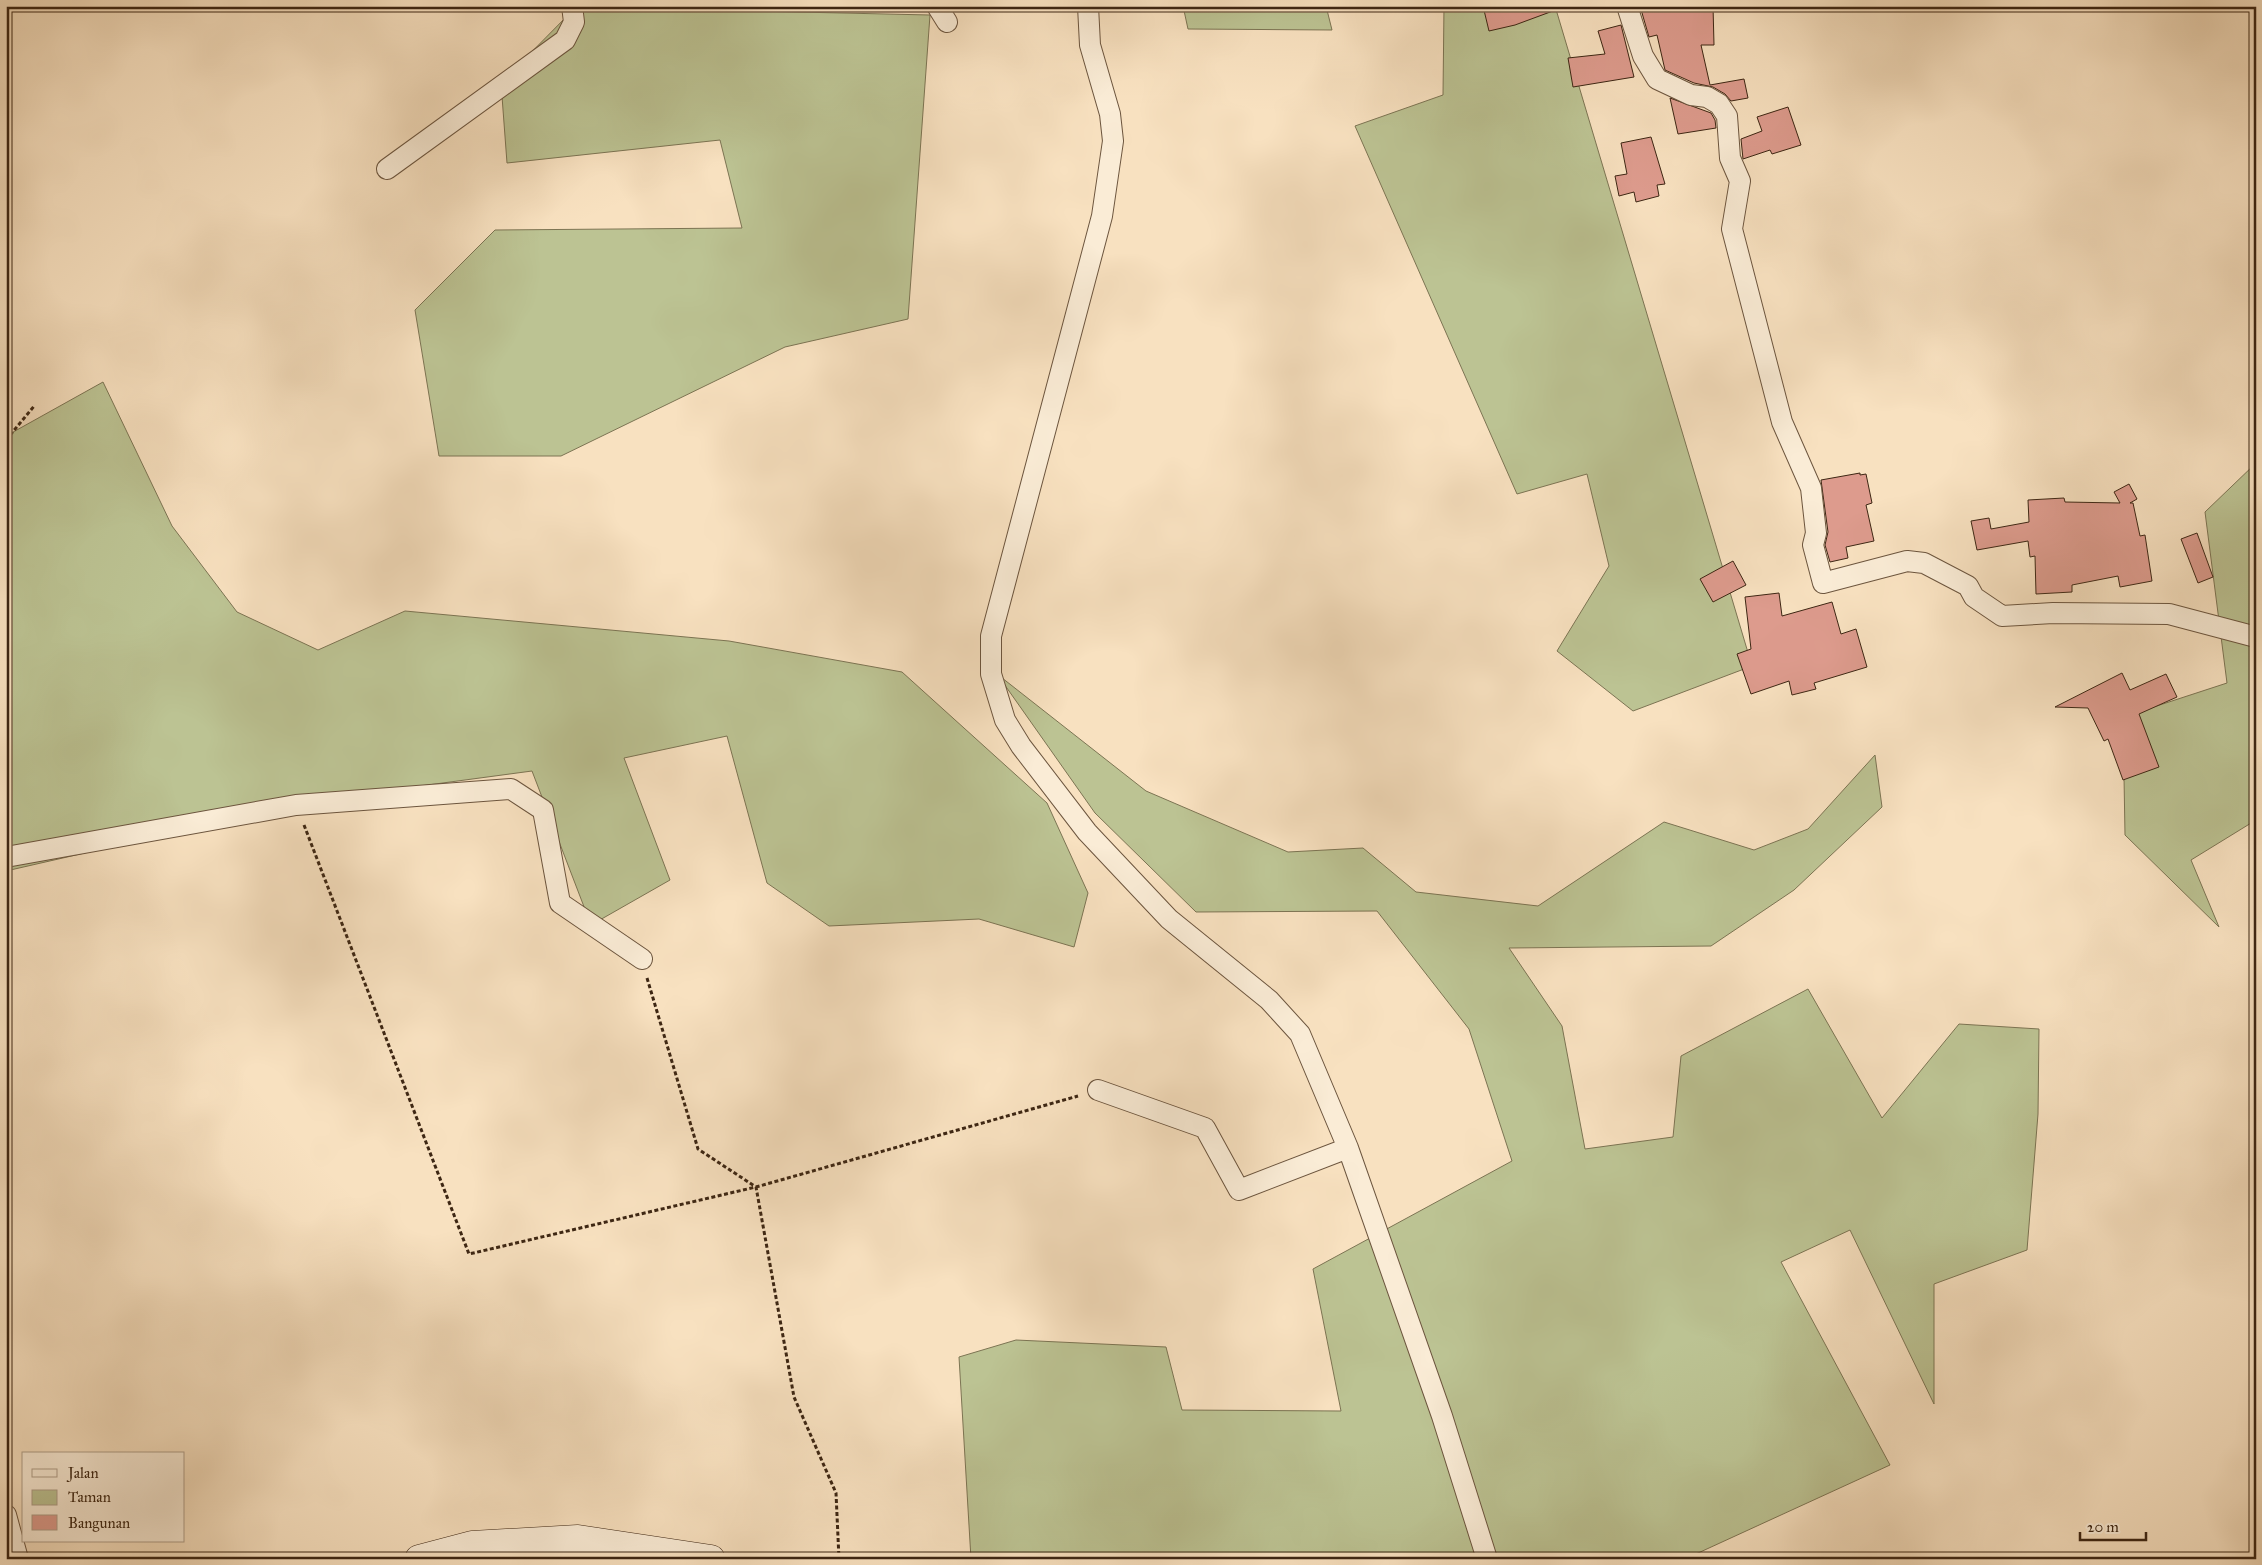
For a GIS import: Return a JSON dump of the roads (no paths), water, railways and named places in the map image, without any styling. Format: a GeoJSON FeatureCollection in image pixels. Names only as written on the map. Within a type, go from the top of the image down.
{"type":"FeatureCollection","features":[{"type":"Feature","properties":{"kind":"main road"},"geometry":{"type":"LineString","coordinates":[[419,1559],[472,1545],[578,1539],[711,1559]]}},
{"type":"Feature","properties":{"kind":"street"},"geometry":{"type":"LineString","coordinates":[[387,169],[565,40],[574,22],[572,6]]}},
{"type":"Feature","properties":{"kind":"street"},"geometry":{"type":"LineString","coordinates":[[1088,6],[1090,45],[1110,114],[1112,132],[1103,207],[991,636],[991,674],[1005,720],[1021,746],[1087,832],[1169,919],[1269,1000],[1300,1034],[1348,1148],[1442,1416],[1486,1559]]}},
{"type":"Feature","properties":{"kind":"street"},"geometry":{"type":"LineString","coordinates":[[1627,6],[1643,56],[1656,79],[1691,95],[1707,98],[1719,104],[1727,116],[1730,158],[1740,181],[1732,229],[1782,422],[1811,488],[1816,533],[1813,545],[1823,583],[1907,561],[1924,563],[1968,586],[1974,597],[2002,616],[2168,614],[2256,637]]}},
{"type":"Feature","properties":{"kind":"street"},"geometry":{"type":"LineString","coordinates":[[6,857],[296,805],[511,789],[543,810],[560,903],[642,959]]}},
{"type":"Feature","properties":{"kind":"street"},"geometry":{"type":"LineString","coordinates":[[1098,1090],[1205,1128],[1239,1190],[1348,1148]]}},
{"type":"Feature","properties":{"kind":"street"},"geometry":{"type":"LineString","coordinates":[[6,1515],[18,1559]]}}]}
